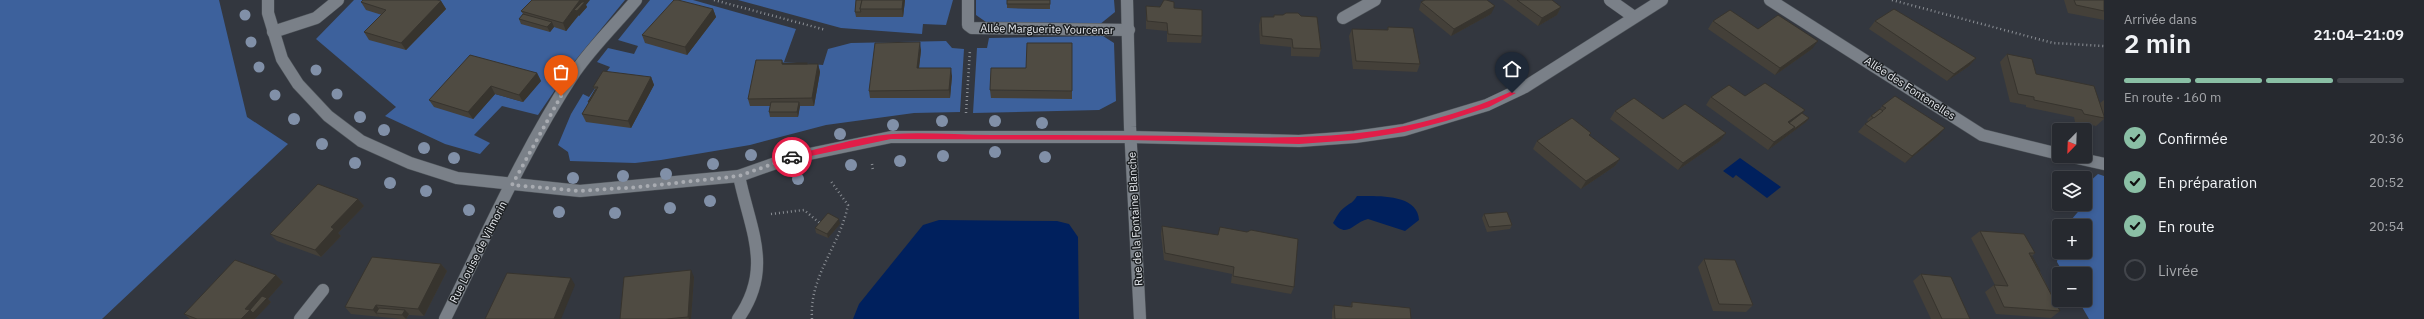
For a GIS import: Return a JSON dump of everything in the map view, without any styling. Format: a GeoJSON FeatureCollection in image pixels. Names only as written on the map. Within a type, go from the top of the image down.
{"type":"FeatureCollection","features":[{"type":"Feature","properties":{"kind":"street"},"geometry":{"type":"LineString","coordinates":[[268,0],[273,32],[282,59],[298,84],[328,116],[361,141],[410,163],[457,178],[580,191],[739,176],[790,158],[891,137],[1130,137],[1299,141],[1354,137],[1404,130],[1487,105],[1525,87],[1662,0]]}},
{"type":"Feature","properties":{"kind":"street"},"geometry":{"type":"LineString","coordinates":[[273,32],[316,18],[338,0]]}},
{"type":"Feature","properties":{"kind":"street","name":"Rue Louise de Vilmorin"},"geometry":{"type":"LineString","coordinates":[[445,319],[512,185],[576,71],[636,0]]}},
{"type":"Feature","properties":{"kind":"street","name":"Allée Marguerite Yourcenar"},"geometry":{"type":"LineString","coordinates":[[968,0],[968,25],[972,28],[1129,30]]}},
{"type":"Feature","properties":{"kind":"street","name":"Rue de la Fontaine Blanche"},"geometry":{"type":"LineString","coordinates":[[1127,0],[1129,30],[1130,137],[1140,319]]}},
{"type":"Feature","properties":{"kind":"street"},"geometry":{"type":"LineString","coordinates":[[1343,18],[1375,0]]}},
{"type":"Feature","properties":{"kind":"street"},"geometry":{"type":"LineString","coordinates":[[1610,0],[1634,17]]}},
{"type":"Feature","properties":{"kind":"street","name":"Allée des Fontenelles"},"geometry":{"type":"LineString","coordinates":[[1770,0],[1982,134],[2008,143],[2052,152]]}},
{"type":"Feature","properties":{"kind":"street"},"geometry":{"type":"LineString","coordinates":[[2092,161],[2104,164]]}},
{"type":"Feature","properties":{"kind":"street"},"geometry":{"type":"LineString","coordinates":[[738,319],[748,305],[757,281],[757,258],[739,176]]}},
{"type":"Feature","properties":{"kind":"street"},"geometry":{"type":"LineString","coordinates":[[300,319],[323,290]]}},
{"type":"Feature","properties":{"kind":"path"},"geometry":{"type":"LineString","coordinates":[[714,0],[826,30]]}},
{"type":"Feature","properties":{"kind":"path"},"geometry":{"type":"LineString","coordinates":[[1892,0],[2053,43],[2104,46]]}},
{"type":"Feature","properties":{"kind":"path"},"geometry":{"type":"LineString","coordinates":[[966,117],[972,28]]}},
{"type":"Feature","properties":{"kind":"path"},"geometry":{"type":"LineString","coordinates":[[812,319],[810,310],[814,284],[847,218],[848,205],[830,180]]}},
{"type":"Feature","properties":{"kind":"path"},"geometry":{"type":"LineString","coordinates":[[748,218],[804,210],[822,225]]}},
{"type":"Feature","properties":{"kind":"shaded area"},"geometry":{"type":"Polygon","coordinates":[[[0,0],[219,0],[247,117],[288,144],[102,319],[0,319],[0,0]]]}},
{"type":"Feature","properties":{"kind":"shaded area"},"geometry":{"type":"Polygon","coordinates":[[[354,0],[543,0],[566,31],[589,0],[625,0],[574,62],[538,115],[502,106],[474,135],[490,143],[480,154],[445,144],[385,116],[396,107],[316,39],[354,0]],[[475,63],[473,119],[495,94],[523,102],[475,63]]]}},
{"type":"Feature","properties":{"kind":"shaded area"},"geometry":{"type":"Polygon","coordinates":[[[650,0],[693,0],[796,29],[784,62],[823,65],[828,49],[851,43],[946,41],[952,48],[964,49],[960,112],[914,113],[826,125],[750,145],[661,160],[635,163],[570,161],[568,152],[558,145],[571,114],[583,94],[589,97],[610,67],[597,62],[608,48],[634,54],[638,46],[618,40],[650,0]]]}},
{"type":"Feature","properties":{"kind":"shaded area"},"geometry":{"type":"Polygon","coordinates":[[[738,0],[953,0],[946,25],[923,24],[922,34],[841,28],[738,0]]]}},
{"type":"Feature","properties":{"kind":"shaded area"},"geometry":{"type":"Polygon","coordinates":[[[976,0],[1008,0],[1008,8],[1050,9],[1050,0],[1114,0],[1115,12],[1099,25],[986,22],[976,15],[976,0]]]}},
{"type":"Feature","properties":{"kind":"shaded area"},"geometry":{"type":"Polygon","coordinates":[[[1103,36],[1114,43],[1116,101],[1099,110],[973,113],[977,48],[987,48],[989,38],[1103,36]]]}},
{"type":"Feature","properties":{"kind":"shaded area"},"geometry":{"type":"Polygon","coordinates":[[[1740,158],[1781,187],[1767,198],[1736,175],[1733,178],[1723,171],[1740,158]]]}},
{"type":"Feature","properties":{"kind":"shaded area"},"geometry":{"type":"Polygon","coordinates":[[[2098,174],[2104,176],[2104,319],[2089,319],[2082,307],[2092,307],[2092,267],[2060,267],[2057,262],[2057,259],[2092,259],[2092,219],[2072,219],[2079,211],[2092,211],[2092,179],[2098,174]]]}},
{"type":"Feature","properties":{"kind":"shaded area"},"geometry":{"type":"Polygon","coordinates":[[[1357,196],[1384,196],[1404,201],[1417,211],[1419,220],[1405,231],[1368,219],[1346,230],[1338,228],[1333,223],[1341,210],[1353,202],[1357,196]]]}},
{"type":"Feature","properties":{"kind":"shaded area"},"geometry":{"type":"Polygon","coordinates":[[[939,220],[1057,221],[1069,224],[1078,237],[1079,319],[853,319],[859,304],[923,225],[939,220]]]}},
{"type":"Feature","properties":{"kind":"building"},"geometry":{"type":"Polygon","coordinates":[[[363,0],[441,1],[401,43],[364,32],[386,10],[361,2],[363,0]]]}},
{"type":"Feature","properties":{"kind":"building"},"geometry":{"type":"Polygon","coordinates":[[[532,0],[580,0],[563,23],[521,11],[532,0]]]}},
{"type":"Feature","properties":{"kind":"building"},"geometry":{"type":"Polygon","coordinates":[[[674,0],[713,9],[685,47],[642,35],[674,0]]]}},
{"type":"Feature","properties":{"kind":"building"},"geometry":{"type":"Polygon","coordinates":[[[856,0],[862,0],[860,9],[861,12],[855,12],[856,0]]]}},
{"type":"Feature","properties":{"kind":"building"},"geometry":{"type":"Polygon","coordinates":[[[862,0],[903,0],[902,9],[860,9],[862,0]]]}},
{"type":"Feature","properties":{"kind":"building"},"geometry":{"type":"Polygon","coordinates":[[[1007,0],[1050,0],[1050,4],[1007,4],[1007,0]]]}},
{"type":"Feature","properties":{"kind":"building"},"geometry":{"type":"Polygon","coordinates":[[[1164,0],[1174,2],[1174,8],[1202,10],[1202,36],[1168,34],[1167,23],[1147,21],[1146,6],[1160,7],[1164,0]]]}},
{"type":"Feature","properties":{"kind":"building"},"geometry":{"type":"Polygon","coordinates":[[[1425,0],[1487,0],[1495,6],[1454,29],[1421,2],[1425,0]]]}},
{"type":"Feature","properties":{"kind":"building"},"geometry":{"type":"Polygon","coordinates":[[[1517,0],[1552,0],[1561,7],[1542,18],[1517,0]]]}},
{"type":"Feature","properties":{"kind":"building"},"geometry":{"type":"Polygon","coordinates":[[[2074,0],[2104,0],[2104,11],[2076,5],[2074,0]]]}},
{"type":"Feature","properties":{"kind":"building"},"geometry":{"type":"Polygon","coordinates":[[[582,2],[585,2],[577,11],[574,10],[582,2]]]}},
{"type":"Feature","properties":{"kind":"building"},"geometry":{"type":"Polygon","coordinates":[[[1894,9],[1976,58],[1954,74],[1875,21],[1894,9]]]}},
{"type":"Feature","properties":{"kind":"building"},"geometry":{"type":"Polygon","coordinates":[[[1730,10],[1758,29],[1778,15],[1818,41],[1780,68],[1713,21],[1730,10]]]}},
{"type":"Feature","properties":{"kind":"building"},"geometry":{"type":"Polygon","coordinates":[[[1286,13],[1298,13],[1301,16],[1317,17],[1321,49],[1293,48],[1292,39],[1262,36],[1261,17],[1274,17],[1274,15],[1283,15],[1286,13]]]}},
{"type":"Feature","properties":{"kind":"building"},"geometry":{"type":"Polygon","coordinates":[[[523,14],[552,22],[547,27],[519,19],[523,14]]]}},
{"type":"Feature","properties":{"kind":"building"},"geometry":{"type":"Polygon","coordinates":[[[1388,27],[1413,28],[1420,64],[1356,61],[1352,29],[1388,30],[1388,27]]]}},
{"type":"Feature","properties":{"kind":"building"},"geometry":{"type":"Polygon","coordinates":[[[920,42],[917,68],[951,68],[949,90],[869,91],[875,43],[920,42]]]}},
{"type":"Feature","properties":{"kind":"building"},"geometry":{"type":"Polygon","coordinates":[[[1027,43],[1072,43],[1072,91],[990,90],[991,68],[1026,68],[1027,43]]]}},
{"type":"Feature","properties":{"kind":"building"},"geometry":{"type":"Polygon","coordinates":[[[2007,54],[2032,59],[2036,74],[2094,86],[2104,118],[2084,114],[2082,110],[2034,100],[2034,97],[2018,94],[2007,54]]]}},
{"type":"Feature","properties":{"kind":"building"},"geometry":{"type":"Polygon","coordinates":[[[470,55],[537,73],[519,95],[491,86],[468,112],[429,100],[470,55]]]}},
{"type":"Feature","properties":{"kind":"building"},"geometry":{"type":"Polygon","coordinates":[[[756,60],[782,60],[782,64],[818,64],[812,98],[748,99],[756,60]]]}},
{"type":"Feature","properties":{"kind":"building"},"geometry":{"type":"Polygon","coordinates":[[[807,63],[807,64],[783,64],[807,63]]]}},
{"type":"Feature","properties":{"kind":"building"},"geometry":{"type":"Polygon","coordinates":[[[603,71],[651,77],[628,121],[582,114],[598,87],[593,87],[603,71]]]}},
{"type":"Feature","properties":{"kind":"building"},"geometry":{"type":"Polygon","coordinates":[[[1765,83],[1805,110],[1788,122],[1795,127],[1774,142],[1711,97],[1729,85],[1745,96],[1765,83]]]}},
{"type":"Feature","properties":{"kind":"building"},"geometry":{"type":"Polygon","coordinates":[[[595,90],[596,90],[588,102],[595,90]]]}},
{"type":"Feature","properties":{"kind":"building"},"geometry":{"type":"Polygon","coordinates":[[[1895,96],[1945,128],[1912,156],[1865,124],[1886,108],[1882,106],[1895,96]]]}},
{"type":"Feature","properties":{"kind":"building"},"geometry":{"type":"Polygon","coordinates":[[[1634,98],[1663,119],[1685,104],[1726,133],[1683,163],[1615,111],[1634,98]]]}},
{"type":"Feature","properties":{"kind":"building"},"geometry":{"type":"Polygon","coordinates":[[[771,102],[799,102],[797,112],[769,112],[771,102]]]}},
{"type":"Feature","properties":{"kind":"building"},"geometry":{"type":"Polygon","coordinates":[[[1880,109],[1883,111],[1874,118],[1871,116],[1880,109]]]}},
{"type":"Feature","properties":{"kind":"building"},"geometry":{"type":"Polygon","coordinates":[[[1802,113],[1809,118],[1793,130],[1795,127],[1789,123],[1802,113]]]}},
{"type":"Feature","properties":{"kind":"building"},"geometry":{"type":"Polygon","coordinates":[[[1572,118],[1591,133],[1589,135],[1620,159],[1586,181],[1537,141],[1572,118]]]}},
{"type":"Feature","properties":{"kind":"building"},"geometry":{"type":"Polygon","coordinates":[[[318,184],[358,199],[331,227],[334,229],[315,250],[270,234],[318,184]]]}},
{"type":"Feature","properties":{"kind":"building"},"geometry":{"type":"Polygon","coordinates":[[[1507,212],[1512,225],[1489,227],[1484,214],[1507,212]]]}},
{"type":"Feature","properties":{"kind":"building"},"geometry":{"type":"Polygon","coordinates":[[[828,213],[839,219],[827,234],[815,228],[828,213]]]}},
{"type":"Feature","properties":{"kind":"building"},"geometry":{"type":"Polygon","coordinates":[[[1162,226],[1218,235],[1220,227],[1247,232],[1251,230],[1298,239],[1294,287],[1233,276],[1234,267],[1165,253],[1162,226]]]}},
{"type":"Feature","properties":{"kind":"building"},"geometry":{"type":"Polygon","coordinates":[[[1980,231],[2024,234],[2035,253],[2029,253],[2052,296],[2052,307],[2058,307],[2060,311],[2004,307],[1994,285],[2008,286],[1980,231]]]}},
{"type":"Feature","properties":{"kind":"building"},"geometry":{"type":"Polygon","coordinates":[[[2032,256],[2040,271],[2039,271],[2032,256]]]}},
{"type":"Feature","properties":{"kind":"building"},"geometry":{"type":"Polygon","coordinates":[[[372,257],[441,264],[418,309],[376,305],[373,310],[345,307],[372,257]]]}},
{"type":"Feature","properties":{"kind":"building"},"geometry":{"type":"Polygon","coordinates":[[[1704,259],[1735,260],[1753,305],[1719,304],[1704,259]]]}},
{"type":"Feature","properties":{"kind":"building"},"geometry":{"type":"Polygon","coordinates":[[[235,260],[276,275],[245,309],[250,310],[241,319],[197,319],[184,314],[235,260]]]}},
{"type":"Feature","properties":{"kind":"building"},"geometry":{"type":"Polygon","coordinates":[[[691,270],[688,317],[666,319],[620,319],[624,277],[691,270]]]}},
{"type":"Feature","properties":{"kind":"building"},"geometry":{"type":"Polygon","coordinates":[[[507,273],[571,278],[554,319],[485,319],[507,273]]]}},
{"type":"Feature","properties":{"kind":"building"},"geometry":{"type":"Polygon","coordinates":[[[1921,274],[1951,277],[1970,319],[1942,319],[1921,274]]]}},
{"type":"Feature","properties":{"kind":"building"},"geometry":{"type":"Polygon","coordinates":[[[262,296],[267,298],[253,313],[250,310],[262,296]]]}},
{"type":"Feature","properties":{"kind":"building"},"geometry":{"type":"Polygon","coordinates":[[[1352,302],[1410,308],[1411,319],[1335,319],[1334,305],[1352,307],[1352,302]]]}},
{"type":"Feature","properties":{"kind":"building"},"geometry":{"type":"Polygon","coordinates":[[[379,308],[405,310],[402,315],[376,313],[379,308]]]}},
{"type":"Feature","properties":{"kind":"way so far"},"geometry":{"type":"LineString","coordinates":[[561,96],[522,164],[512,185],[580,191],[639,187],[739,176],[792,157]]}},
{"type":"Feature","properties":{"kind":"route"},"geometry":{"type":"LineString","coordinates":[[792,157],[868,140],[891,137],[1130,137],[1299,141],[1354,137],[1404,130],[1487,105],[1512,93]]}}]}
